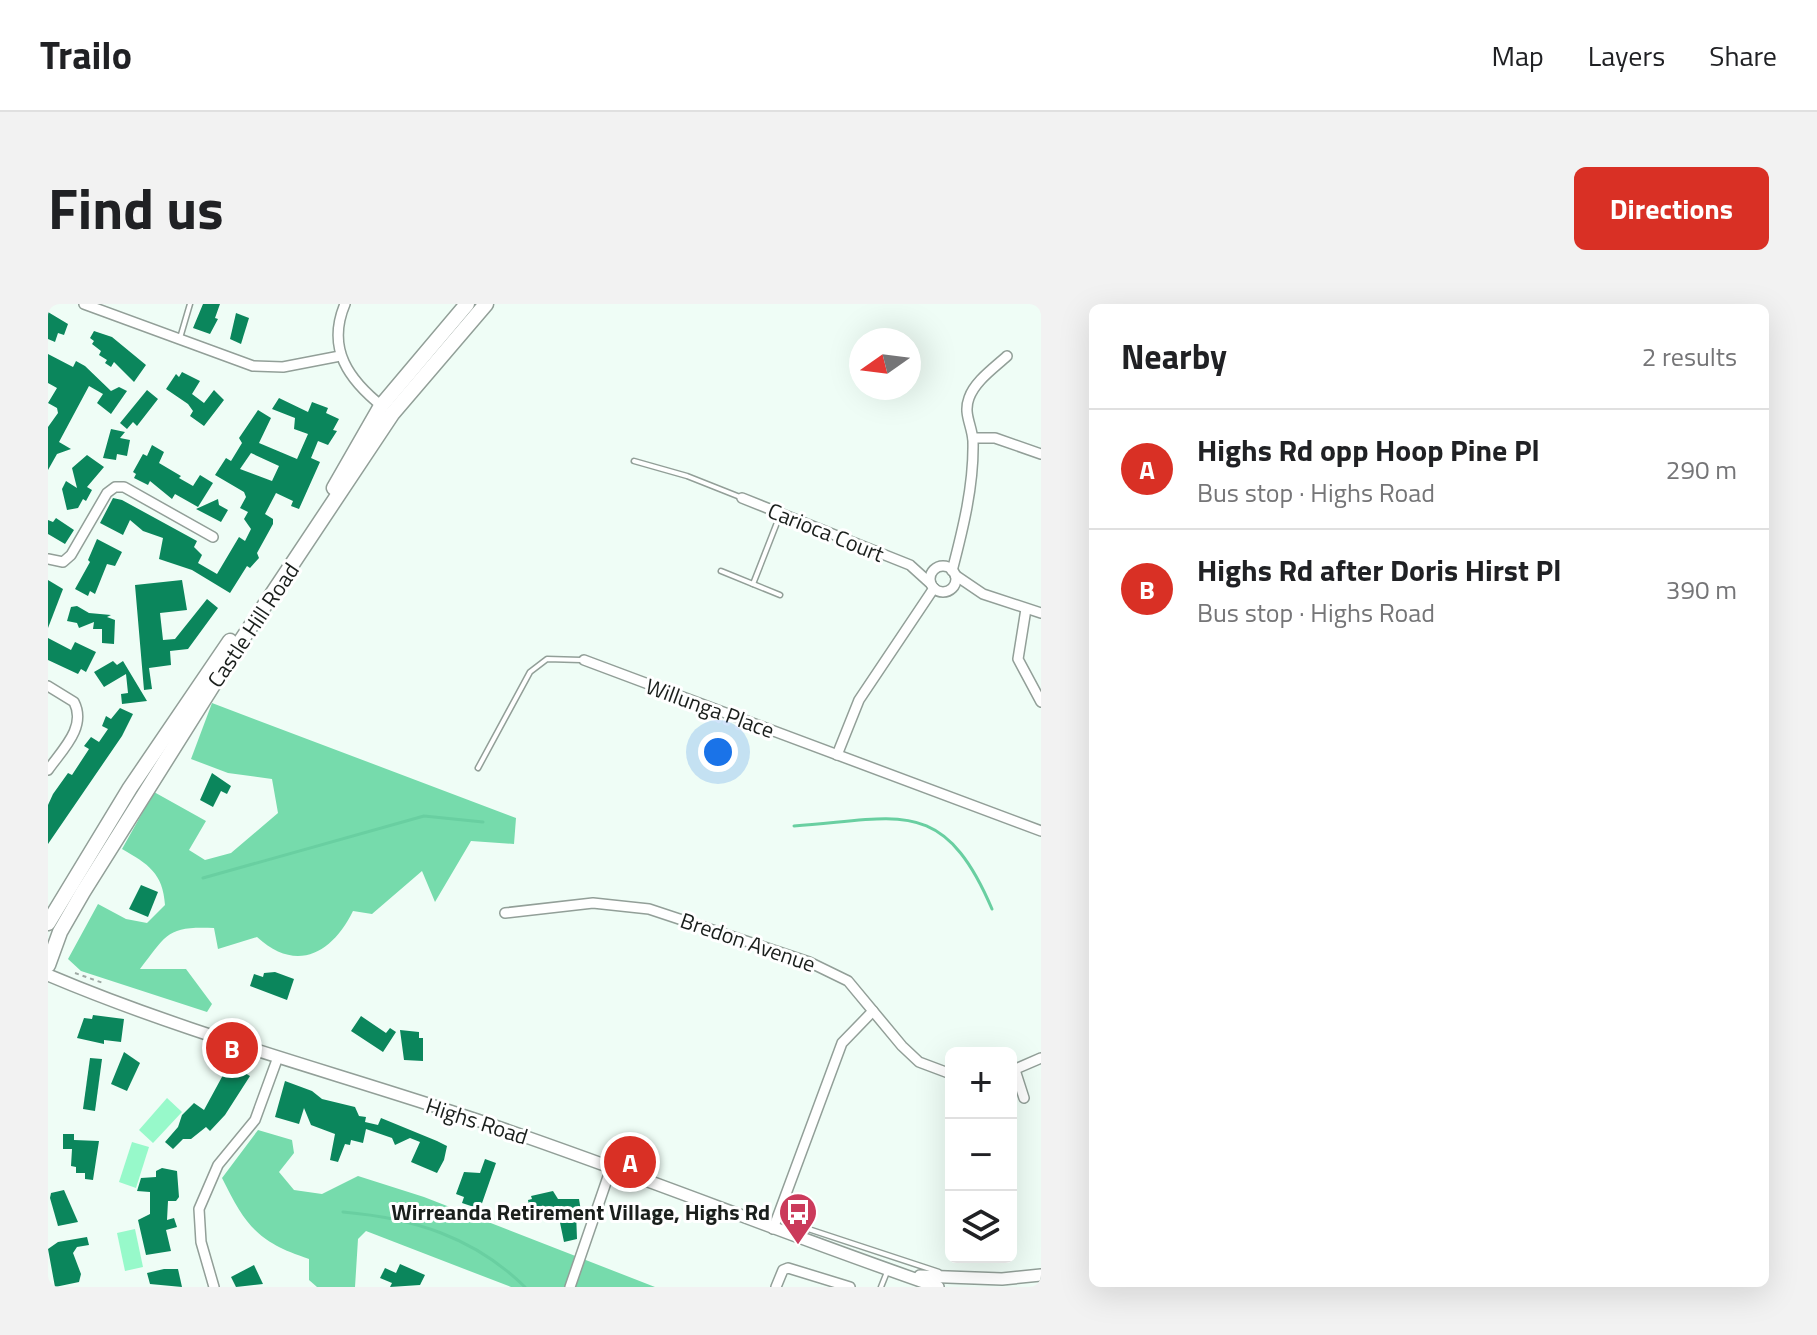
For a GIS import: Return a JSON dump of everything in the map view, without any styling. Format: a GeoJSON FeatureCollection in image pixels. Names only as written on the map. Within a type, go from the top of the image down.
{"type":"FeatureCollection","features":[{"type":"Feature","properties":{"kind":"main road","name":"Castle Hill Road"},"geometry":{"type":"LineString","coordinates":[[48,923],[130,788],[387,410],[467,304]]}},
{"type":"Feature","properties":{"kind":"main road","name":"Castle Hill Road"},"geometry":{"type":"LineString","coordinates":[[48,965],[72,910],[387,410],[486,304]]}},
{"type":"Feature","properties":{"kind":"street"},"geometry":{"type":"LineString","coordinates":[[84,304],[234,361],[267,367],[340,356]]}},
{"type":"Feature","properties":{"kind":"street"},"geometry":{"type":"LineString","coordinates":[[345,304],[338,327],[340,356],[352,380],[387,410]]}},
{"type":"Feature","properties":{"kind":"street"},"geometry":{"type":"LineString","coordinates":[[837,755],[859,700],[940,588],[960,543],[973,438],[966,413],[968,399],[982,379],[1007,356]]}},
{"type":"Feature","properties":{"kind":"street"},"geometry":{"type":"LineString","coordinates":[[973,438],[995,438],[1041,454]]}},
{"type":"Feature","properties":{"kind":"street"},"geometry":{"type":"LineString","coordinates":[[48,559],[63,562],[71,555],[107,493],[115,487],[124,487],[213,537]]}},
{"type":"Feature","properties":{"kind":"street","name":"Carioca Court"},"geometry":{"type":"LineString","coordinates":[[742,498],[910,565],[947,570]]}},
{"type":"Feature","properties":{"kind":"street","name":"Carioca Court"},"geometry":{"type":"LineString","coordinates":[[910,565],[940,588]]}},
{"type":"Feature","properties":{"kind":"street"},"geometry":{"type":"LineString","coordinates":[[983,594],[947,570],[931,574],[940,588],[983,594],[1041,613]]}},
{"type":"Feature","properties":{"kind":"street"},"geometry":{"type":"LineString","coordinates":[[1026,609],[1018,659],[1041,702]]}},
{"type":"Feature","properties":{"kind":"street","name":"Willunga Place"},"geometry":{"type":"LineString","coordinates":[[584,660],[1041,831]]}},
{"type":"Feature","properties":{"kind":"street"},"geometry":{"type":"LineString","coordinates":[[48,686],[74,702],[78,719],[75,730],[48,770]]}},
{"type":"Feature","properties":{"kind":"street","name":"Bredon Avenue"},"geometry":{"type":"LineString","coordinates":[[505,913],[593,903],[649,909],[832,971],[848,981],[919,1062],[945,1072]]}},
{"type":"Feature","properties":{"kind":"street","name":"Highs Road"},"geometry":{"type":"LineString","coordinates":[[48,975],[192,1030],[457,1113],[776,1224],[938,1287]]}},
{"type":"Feature","properties":{"kind":"street"},"geometry":{"type":"LineString","coordinates":[[776,1224],[842,1043],[873,1011]]}},
{"type":"Feature","properties":{"kind":"street"},"geometry":{"type":"LineString","coordinates":[[214,1287],[201,1242],[199,1209],[218,1165],[255,1120],[278,1057]]}},
{"type":"Feature","properties":{"kind":"street"},"geometry":{"type":"LineString","coordinates":[[1017,1068],[1041,1058]]}},
{"type":"Feature","properties":{"kind":"street"},"geometry":{"type":"LineString","coordinates":[[1017,1080],[1024,1098]]}},
{"type":"Feature","properties":{"kind":"street"},"geometry":{"type":"LineString","coordinates":[[570,1287],[611,1168]]}},
{"type":"Feature","properties":{"kind":"street"},"geometry":{"type":"LineString","coordinates":[[776,1287],[783,1270],[788,1268],[850,1287]]}},
{"type":"Feature","properties":{"kind":"street","name":"Highs Road"},"geometry":{"type":"LineString","coordinates":[[903,1275],[967,1279],[1041,1275]]}},
{"type":"Feature","properties":{"kind":"lane"},"geometry":{"type":"LineString","coordinates":[[180,340],[190,304]]}},
{"type":"Feature","properties":{"kind":"lane"},"geometry":{"type":"LineString","coordinates":[[634,461],[687,476],[742,498]]}},
{"type":"Feature","properties":{"kind":"lane"},"geometry":{"type":"LineString","coordinates":[[753,584],[780,515]]}},
{"type":"Feature","properties":{"kind":"lane"},"geometry":{"type":"LineString","coordinates":[[721,571],[780,595]]}},
{"type":"Feature","properties":{"kind":"lane"},"geometry":{"type":"LineString","coordinates":[[478,768],[530,672],[547,659],[584,660]]}},
{"type":"Feature","properties":{"kind":"lane"},"geometry":{"type":"LineString","coordinates":[[776,1224],[967,1279]]}},
{"type":"Feature","properties":{"kind":"lane"},"geometry":{"type":"LineString","coordinates":[[881,1287],[888,1270]]}},
{"type":"Feature","properties":{"kind":"path"},"geometry":{"type":"LineString","coordinates":[[75,973],[103,983]]}},
{"type":"Feature","properties":{"kind":"green space"},"geometry":{"type":"Polygon","coordinates":[[[212,703],[516,818],[514,844],[471,841],[435,902],[422,871],[372,914],[353,911],[335,938],[312,954],[286,954],[271,948],[257,937],[218,949],[214,928],[177,931],[163,940],[140,969],[186,969],[212,1004],[207,1012],[81,971],[68,959],[98,904],[126,919],[147,923],[165,905],[157,877],[122,849],[154,792],[206,821],[189,850],[205,860],[231,853],[278,813],[272,779],[228,773],[191,759],[212,703]]]}},
{"type":"Feature","properties":{"kind":"green space"},"geometry":{"type":"Polygon","coordinates":[[[167,1098],[182,1112],[153,1143],[139,1130],[167,1098]]]}},
{"type":"Feature","properties":{"kind":"green space"},"geometry":{"type":"Polygon","coordinates":[[[258,1130],[292,1140],[294,1153],[279,1172],[294,1190],[322,1194],[358,1176],[424,1197],[655,1287],[511,1287],[366,1231],[358,1239],[355,1287],[317,1287],[309,1280],[309,1259],[277,1246],[255,1230],[238,1209],[222,1178],[258,1130]]]}},
{"type":"Feature","properties":{"kind":"green space"},"geometry":{"type":"Polygon","coordinates":[[[132,1142],[149,1147],[136,1188],[119,1182],[132,1142]]]}},
{"type":"Feature","properties":{"kind":"green space"},"geometry":{"type":"Polygon","coordinates":[[[135,1229],[143,1267],[125,1271],[117,1233],[135,1229]]]}},
{"type":"Feature","properties":{"kind":"building"},"geometry":{"type":"Polygon","coordinates":[[[203,304],[220,304],[215,318],[218,319],[210,334],[193,328],[203,304]]]}},
{"type":"Feature","properties":{"kind":"building"},"geometry":{"type":"Polygon","coordinates":[[[48,312],[68,324],[64,335],[58,333],[55,342],[48,339],[48,312]]]}},
{"type":"Feature","properties":{"kind":"building"},"geometry":{"type":"Polygon","coordinates":[[[236,313],[249,318],[241,344],[230,339],[236,313]]]}},
{"type":"Feature","properties":{"kind":"building"},"geometry":{"type":"Polygon","coordinates":[[[94,331],[112,337],[146,365],[134,382],[114,362],[111,367],[105,363],[107,360],[99,355],[101,351],[92,344],[94,341],[90,338],[94,331]]]}},
{"type":"Feature","properties":{"kind":"building"},"geometry":{"type":"Polygon","coordinates":[[[48,354],[73,367],[76,361],[85,366],[111,391],[119,387],[127,391],[111,414],[97,403],[103,394],[89,386],[59,442],[71,449],[57,454],[48,470],[48,427],[58,413],[57,408],[48,403],[57,388],[48,383],[48,354]]]}},
{"type":"Feature","properties":{"kind":"building"},"geometry":{"type":"Polygon","coordinates":[[[182,372],[200,381],[192,394],[204,403],[214,390],[224,400],[204,426],[190,416],[193,411],[188,404],[166,389],[176,374],[179,377],[182,372]]]}},
{"type":"Feature","properties":{"kind":"building"},"geometry":{"type":"Polygon","coordinates":[[[147,390],[158,399],[137,426],[133,422],[127,429],[120,423],[147,390]]]}},
{"type":"Feature","properties":{"kind":"building"},"geometry":{"type":"Polygon","coordinates":[[[279,398],[308,412],[312,402],[328,408],[326,413],[339,419],[333,430],[337,431],[328,445],[318,441],[311,458],[320,462],[299,509],[291,506],[293,501],[276,493],[265,514],[273,519],[273,524],[257,553],[259,558],[250,568],[247,566],[230,593],[192,570],[159,559],[163,538],[143,531],[130,520],[123,535],[100,523],[113,498],[122,500],[197,541],[194,547],[202,555],[198,563],[217,574],[239,537],[245,541],[251,529],[244,519],[248,512],[240,508],[246,497],[244,492],[215,475],[226,458],[231,461],[242,443],[239,438],[258,410],[271,418],[259,443],[297,459],[308,434],[294,429],[295,418],[272,409],[279,398]],[[251,453],[240,469],[272,481],[279,466],[251,453]]]}},
{"type":"Feature","properties":{"kind":"building"},"geometry":{"type":"Polygon","coordinates":[[[111,429],[125,432],[120,438],[130,440],[127,456],[117,454],[116,460],[103,458],[111,429]]]}},
{"type":"Feature","properties":{"kind":"building"},"geometry":{"type":"Polygon","coordinates":[[[152,445],[164,452],[159,463],[181,476],[179,478],[193,486],[200,475],[213,483],[198,507],[175,494],[172,499],[150,481],[148,485],[134,478],[136,474],[133,472],[152,445]]]}},
{"type":"Feature","properties":{"kind":"building"},"geometry":{"type":"Polygon","coordinates":[[[87,455],[104,467],[87,487],[92,490],[86,501],[83,499],[78,508],[67,510],[62,489],[66,481],[77,488],[72,468],[87,455]]]}},
{"type":"Feature","properties":{"kind":"building"},"geometry":{"type":"Polygon","coordinates":[[[218,499],[219,505],[228,510],[221,522],[196,509],[218,499]]]}},
{"type":"Feature","properties":{"kind":"building"},"geometry":{"type":"Polygon","coordinates":[[[56,518],[74,530],[65,544],[48,534],[48,520],[53,522],[56,518]]]}},
{"type":"Feature","properties":{"kind":"building"},"geometry":{"type":"Polygon","coordinates":[[[97,539],[122,552],[115,566],[107,564],[95,594],[90,591],[88,596],[75,589],[90,562],[88,560],[97,539]]]}},
{"type":"Feature","properties":{"kind":"building"},"geometry":{"type":"Polygon","coordinates":[[[48,580],[63,589],[48,628],[48,580]]]}},
{"type":"Feature","properties":{"kind":"building"},"geometry":{"type":"Polygon","coordinates":[[[182,580],[187,610],[160,613],[163,640],[175,639],[207,599],[218,608],[188,649],[170,651],[171,665],[149,668],[152,689],[144,690],[135,585],[182,580]]]}},
{"type":"Feature","properties":{"kind":"building"},"geometry":{"type":"Polygon","coordinates":[[[77,606],[89,613],[111,615],[107,617],[115,620],[114,644],[102,643],[102,629],[93,629],[94,622],[79,628],[77,623],[67,621],[71,607],[77,606]]]}},
{"type":"Feature","properties":{"kind":"building"},"geometry":{"type":"Polygon","coordinates":[[[48,638],[71,650],[75,642],[96,652],[86,672],[81,669],[78,674],[48,660],[48,638]]]}},
{"type":"Feature","properties":{"kind":"building"},"geometry":{"type":"Polygon","coordinates":[[[113,661],[117,665],[123,661],[147,701],[122,704],[121,694],[128,693],[126,674],[104,687],[94,672],[113,661]]]}},
{"type":"Feature","properties":{"kind":"building"},"geometry":{"type":"Polygon","coordinates":[[[120,708],[133,714],[122,736],[48,844],[48,805],[53,794],[68,773],[72,775],[89,749],[84,746],[91,737],[99,742],[108,729],[102,726],[106,716],[111,719],[120,708]]]}},
{"type":"Feature","properties":{"kind":"building"},"geometry":{"type":"Polygon","coordinates":[[[212,773],[231,786],[227,794],[221,791],[213,807],[200,800],[212,773]]]}},
{"type":"Feature","properties":{"kind":"building"},"geometry":{"type":"Polygon","coordinates":[[[141,885],[158,892],[148,917],[129,909],[141,885]]]}},
{"type":"Feature","properties":{"kind":"building"},"geometry":{"type":"Polygon","coordinates":[[[275,972],[294,979],[287,1000],[250,986],[254,974],[263,977],[264,973],[275,972]]]}},
{"type":"Feature","properties":{"kind":"building"},"geometry":{"type":"Polygon","coordinates":[[[93,1015],[124,1019],[121,1042],[104,1040],[104,1044],[77,1038],[84,1018],[92,1019],[93,1015]]]}},
{"type":"Feature","properties":{"kind":"building"},"geometry":{"type":"Polygon","coordinates":[[[361,1016],[386,1033],[390,1028],[396,1032],[383,1052],[351,1031],[361,1016]]]}},
{"type":"Feature","properties":{"kind":"building"},"geometry":{"type":"Polygon","coordinates":[[[400,1030],[419,1032],[419,1038],[423,1038],[423,1061],[404,1060],[400,1030]]]}},
{"type":"Feature","properties":{"kind":"building"},"geometry":{"type":"Polygon","coordinates":[[[124,1052],[140,1063],[127,1091],[111,1084],[124,1052]]]}},
{"type":"Feature","properties":{"kind":"building"},"geometry":{"type":"Polygon","coordinates":[[[90,1058],[102,1059],[95,1111],[83,1109],[90,1058]]]}},
{"type":"Feature","properties":{"kind":"building"},"geometry":{"type":"Polygon","coordinates":[[[229,1064],[250,1076],[225,1115],[210,1131],[206,1127],[191,1139],[183,1139],[173,1149],[165,1142],[178,1127],[182,1115],[194,1103],[204,1110],[229,1064]]]}},
{"type":"Feature","properties":{"kind":"building"},"geometry":{"type":"Polygon","coordinates":[[[285,1081],[312,1091],[322,1099],[355,1107],[359,1116],[366,1117],[365,1122],[378,1125],[381,1118],[447,1146],[437,1173],[411,1162],[420,1142],[410,1138],[395,1145],[392,1138],[366,1129],[363,1143],[351,1140],[350,1145],[345,1144],[338,1162],[330,1160],[335,1134],[311,1125],[304,1108],[299,1124],[275,1117],[285,1081]]]}},
{"type":"Feature","properties":{"kind":"building"},"geometry":{"type":"Polygon","coordinates":[[[63,1134],[74,1134],[74,1140],[99,1141],[93,1180],[85,1179],[85,1173],[76,1173],[76,1167],[71,1166],[72,1149],[63,1149],[63,1134]]]}},
{"type":"Feature","properties":{"kind":"building"},"geometry":{"type":"Polygon","coordinates":[[[485,1159],[496,1163],[480,1209],[462,1203],[464,1197],[456,1194],[464,1172],[480,1173],[485,1159]]]}},
{"type":"Feature","properties":{"kind":"building"},"geometry":{"type":"Polygon","coordinates":[[[162,1168],[177,1171],[179,1197],[176,1201],[168,1201],[167,1220],[174,1218],[177,1227],[166,1230],[171,1251],[146,1255],[138,1220],[150,1214],[150,1192],[137,1191],[141,1178],[156,1177],[156,1171],[162,1168]]]}},
{"type":"Feature","properties":{"kind":"building"},"geometry":{"type":"Polygon","coordinates":[[[64,1190],[78,1222],[58,1226],[50,1198],[51,1193],[64,1190]]]}},
{"type":"Feature","properties":{"kind":"building"},"geometry":{"type":"Polygon","coordinates":[[[553,1191],[558,1199],[579,1199],[581,1211],[576,1212],[577,1239],[564,1242],[558,1213],[531,1218],[528,1200],[532,1199],[531,1196],[553,1191]]]}},
{"type":"Feature","properties":{"kind":"building"},"geometry":{"type":"Polygon","coordinates":[[[87,1237],[89,1245],[77,1247],[73,1253],[81,1274],[79,1282],[55,1287],[48,1249],[58,1242],[87,1237]]]}},
{"type":"Feature","properties":{"kind":"building"},"geometry":{"type":"Polygon","coordinates":[[[400,1264],[425,1275],[420,1285],[390,1287],[392,1283],[380,1278],[385,1268],[396,1273],[400,1264]]]}},
{"type":"Feature","properties":{"kind":"building"},"geometry":{"type":"Polygon","coordinates":[[[254,1265],[263,1284],[236,1287],[231,1277],[254,1265]]]}},
{"type":"Feature","properties":{"kind":"building"},"geometry":{"type":"Polygon","coordinates":[[[178,1269],[182,1287],[150,1284],[147,1273],[178,1269]]]}},
{"type":"Feature","properties":{"kind":"waterway"},"geometry":{"type":"LineString","coordinates":[[203,878],[424,816],[483,822]]}},
{"type":"Feature","properties":{"kind":"waterway"},"geometry":{"type":"LineString","coordinates":[[794,826],[889,819],[914,822],[935,830],[955,847],[974,872],[992,909]]}},
{"type":"Feature","properties":{"kind":"waterway"},"geometry":{"type":"LineString","coordinates":[[343,1212],[394,1219],[441,1233],[485,1255],[525,1287]]}},
{"type":"Feature","properties":{"kind":"place","name":"Highs Rd after Doris Hirst Pl"},"geometry":{"type":"Point","coordinates":[232,1048]}},
{"type":"Feature","properties":{"kind":"place","name":"Highs Rd opp Hoop Pine Pl"},"geometry":{"type":"Point","coordinates":[630,1162]}},
{"type":"Feature","properties":{"kind":"place","name":"Wirreanda Retirement Village, Highs Rd"},"geometry":{"type":"Point","coordinates":[798,1246]}}]}
